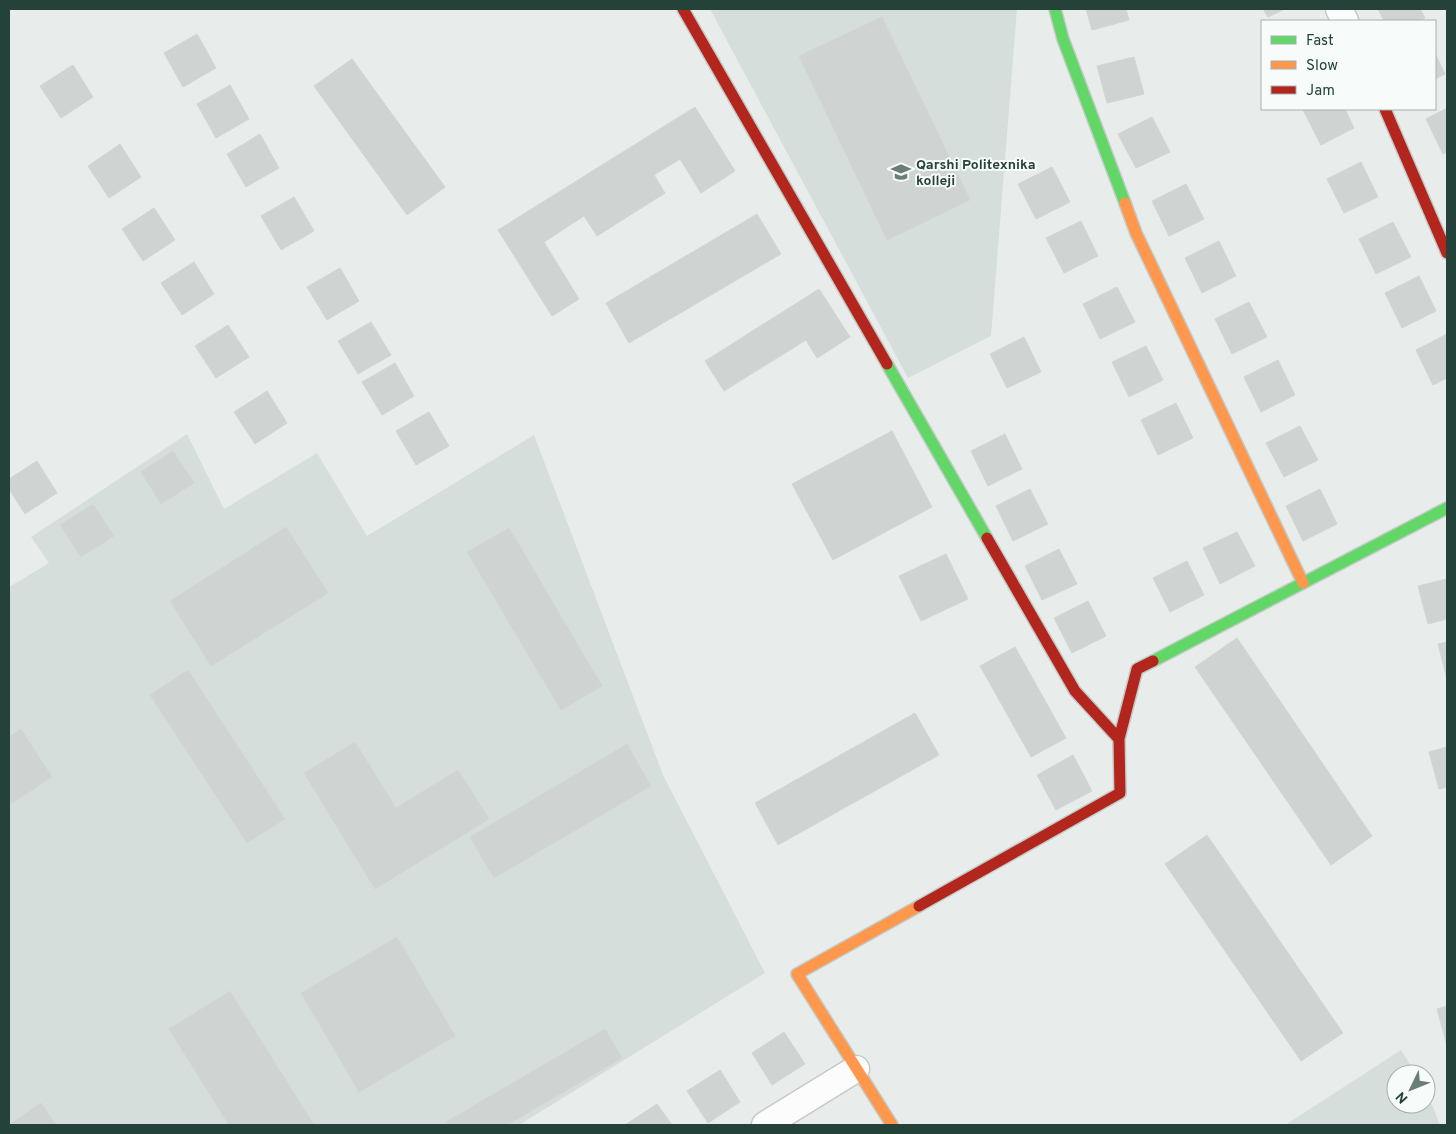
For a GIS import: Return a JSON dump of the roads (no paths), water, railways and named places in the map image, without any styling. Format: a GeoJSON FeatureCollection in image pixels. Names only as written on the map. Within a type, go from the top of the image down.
{"type":"FeatureCollection","features":[{"type":"Feature","properties":{"kind":"street"},"geometry":{"type":"LineString","coordinates":[[683,9],[1075,691],[1119,739]]}},
{"type":"Feature","properties":{"kind":"street"},"geometry":{"type":"LineString","coordinates":[[1055,9],[1063,39],[1136,233],[1303,583]]}},
{"type":"Feature","properties":{"kind":"street"},"geometry":{"type":"LineString","coordinates":[[1339,9],[1345,20]]}},
{"type":"Feature","properties":{"kind":"street"},"geometry":{"type":"LineString","coordinates":[[1385,110],[1447,253]]}},
{"type":"Feature","properties":{"kind":"street"},"geometry":{"type":"LineString","coordinates":[[892,1125],[797,974],[1120,793],[1119,739],[1137,669],[1447,508]]}},
{"type":"Feature","properties":{"kind":"street"},"geometry":{"type":"LineString","coordinates":[[765,1125],[856,1069]]}},
{"type":"Feature","properties":{"kind":"place","name":"Qarshi Politexnika kolleji"},"geometry":{"type":"Point","coordinates":[901,172]}}]}
